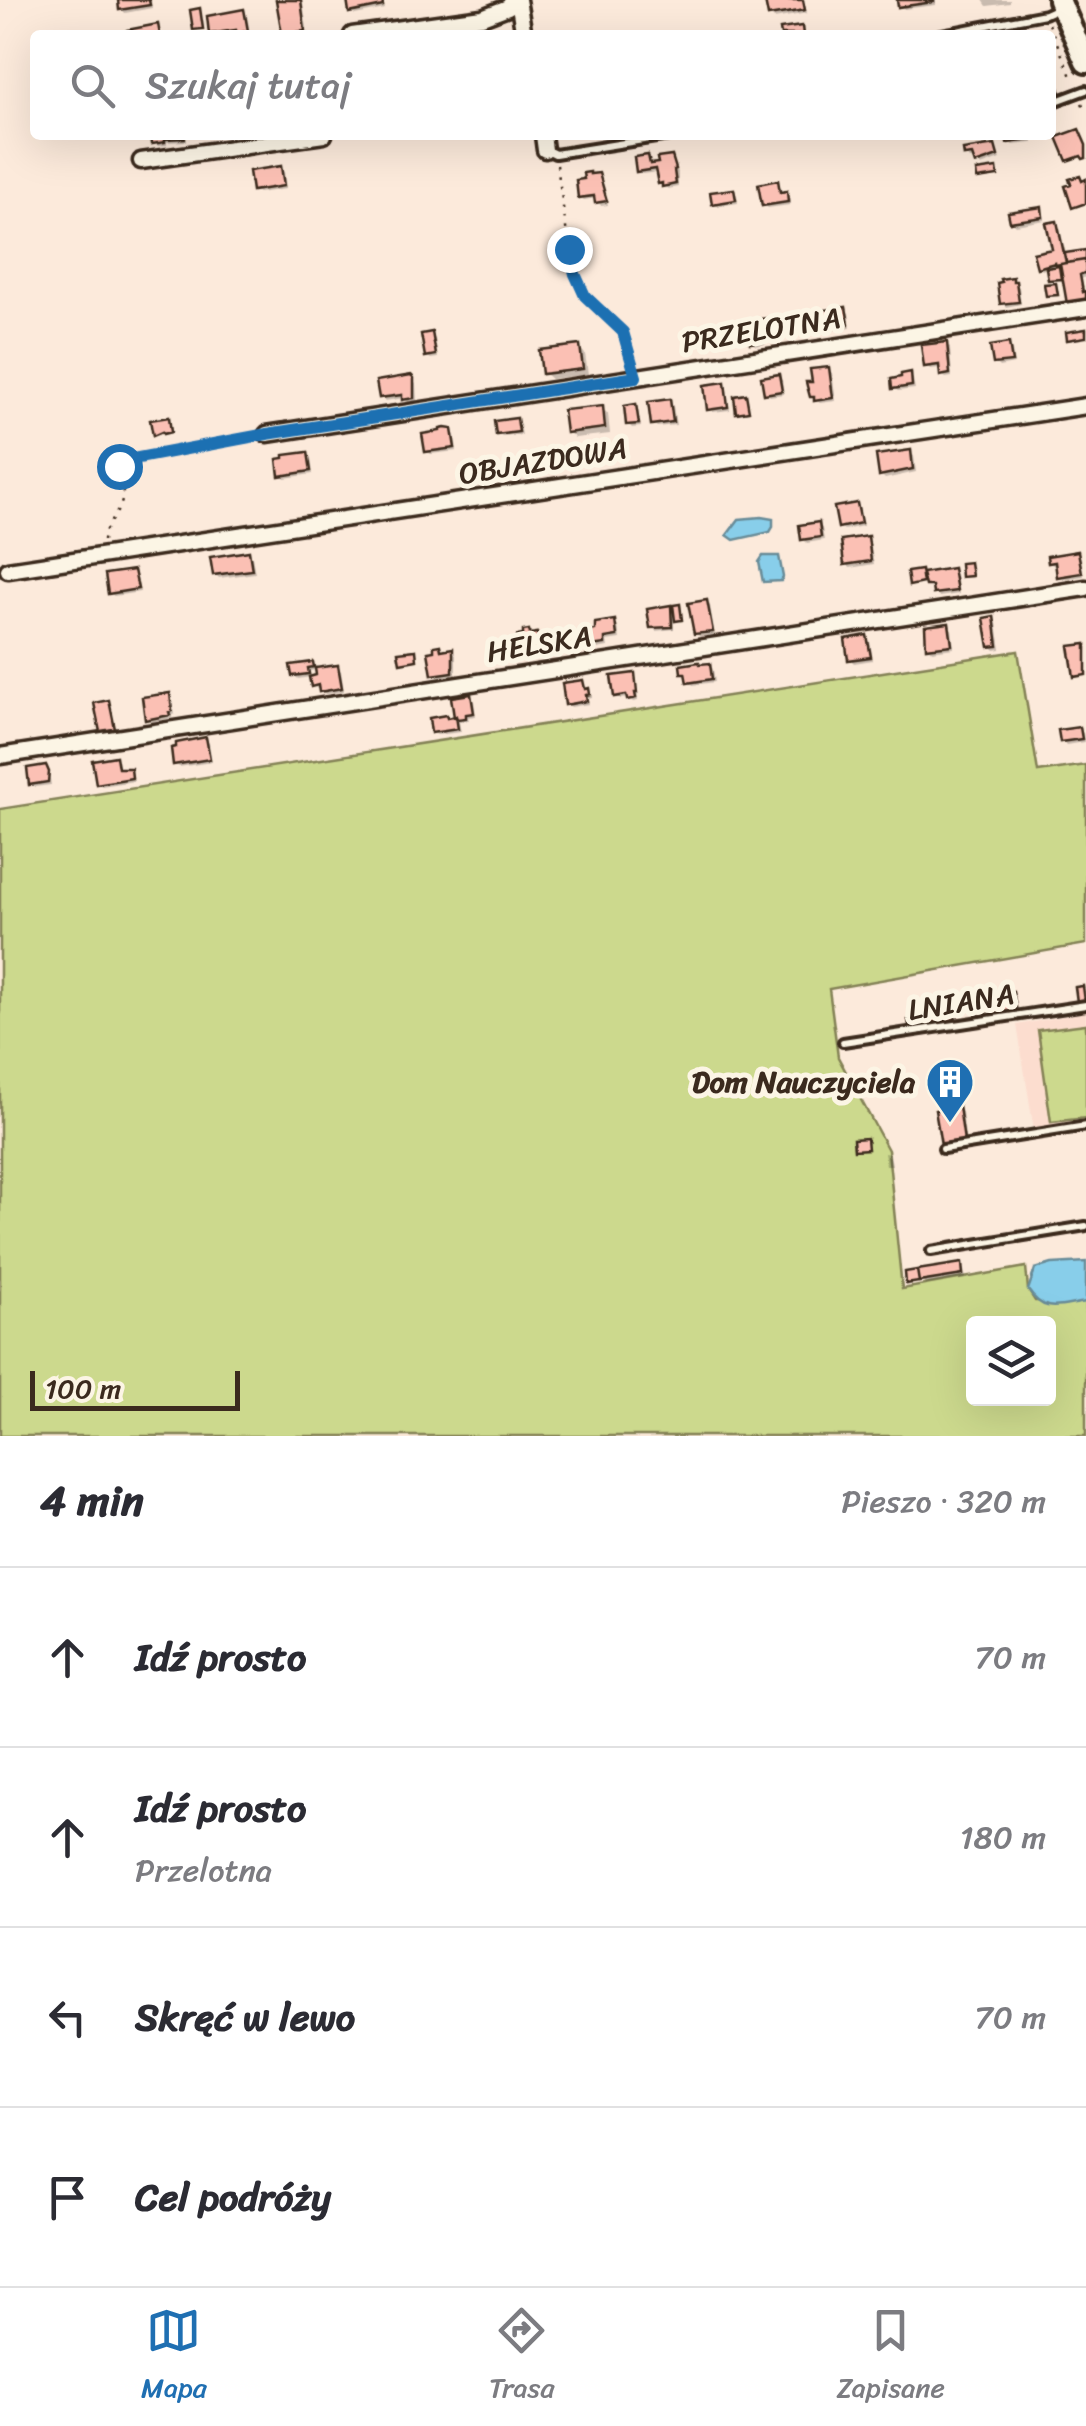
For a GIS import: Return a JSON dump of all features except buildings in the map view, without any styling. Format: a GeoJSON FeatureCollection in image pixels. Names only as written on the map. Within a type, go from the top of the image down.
{"type":"FeatureCollection","features":[{"type":"Feature","properties":{"kind":"main road"},"geometry":{"type":"LineString","coordinates":[[1055,7],[1086,62]]}},
{"type":"Feature","properties":{"kind":"street"},"geometry":{"type":"LineString","coordinates":[[388,30],[482,17],[508,7],[515,0]]}},
{"type":"Feature","properties":{"kind":"street"},"geometry":{"type":"LineString","coordinates":[[515,0],[523,30]]}},
{"type":"Feature","properties":{"kind":"street"},"geometry":{"type":"LineString","coordinates":[[141,161],[289,140]]}},
{"type":"Feature","properties":{"kind":"street","name":"PRZELOTNA"},"geometry":{"type":"LineString","coordinates":[[267,434],[1086,308]]}},
{"type":"Feature","properties":{"kind":"street","name":"OBJAZDOWA"},"geometry":{"type":"LineString","coordinates":[[8,570],[1086,406]]}},
{"type":"Feature","properties":{"kind":"street","name":"HELSKA"},"geometry":{"type":"LineString","coordinates":[[0,756],[1086,588]]}},
{"type":"Feature","properties":{"kind":"lane"},"geometry":{"type":"LineString","coordinates":[[957,30],[1055,7]]}},
{"type":"Feature","properties":{"kind":"lane"},"geometry":{"type":"LineString","coordinates":[[1056,101],[1082,92]]}},
{"type":"Feature","properties":{"kind":"lane"},"geometry":{"type":"LineString","coordinates":[[548,146],[617,140]]}},
{"type":"Feature","properties":{"kind":"lane","name":"LNIANA"},"geometry":{"type":"LineString","coordinates":[[843,1042],[1086,1005]]}},
{"type":"Feature","properties":{"kind":"lane"},"geometry":{"type":"LineString","coordinates":[[943,1149],[1086,1126]]}},
{"type":"Feature","properties":{"kind":"lane"},"geometry":{"type":"LineString","coordinates":[[932,1251],[1086,1226]]}},
{"type":"Feature","properties":{"kind":"path"},"geometry":{"type":"LineString","coordinates":[[1055,7],[1086,112]]}},
{"type":"Feature","properties":{"kind":"path"},"geometry":{"type":"LineString","coordinates":[[548,146],[575,274],[585,296],[623,332],[636,377]]}},
{"type":"Feature","properties":{"kind":"path"},"geometry":{"type":"LineString","coordinates":[[102,556],[104,530],[123,498],[119,466],[133,459],[267,434]]}},
{"type":"Feature","properties":{"kind":"shaded area"},"geometry":{"type":"Polygon","coordinates":[[[1086,1012],[1086,1121],[1034,1130],[1017,1025],[1086,1012]]]}},
{"type":"Feature","properties":{"kind":"green space"},"geometry":{"type":"Polygon","coordinates":[[[1018,651],[1038,772],[1086,765],[1086,944],[829,989],[838,1057],[888,1150],[902,1289],[1026,1267],[1028,1290],[1035,1301],[1086,1301],[1086,1436],[0,1436],[0,809],[1018,651]]]}},
{"type":"Feature","properties":{"kind":"green space"},"geometry":{"type":"Polygon","coordinates":[[[1086,1024],[1086,1118],[1051,1122],[1038,1030],[1086,1024]]]}},
{"type":"Feature","properties":{"kind":"water"},"geometry":{"type":"Polygon","coordinates":[[[739,519],[773,519],[770,532],[734,540],[727,535],[739,519]]]}},
{"type":"Feature","properties":{"kind":"water"},"geometry":{"type":"Polygon","coordinates":[[[763,556],[779,556],[781,581],[763,582],[759,562],[763,556]]]}},
{"type":"Feature","properties":{"kind":"water"},"geometry":{"type":"Polygon","coordinates":[[[1086,1262],[1086,1302],[1047,1306],[1028,1290],[1035,1269],[1086,1262]]]}},
{"type":"Feature","properties":{"kind":"place","name":"Dom Nauczyciela"},"geometry":{"type":"Point","coordinates":[950,1124]}},
{"type":"Feature","properties":{"kind":"route"},"geometry":{"type":"LineString","coordinates":[[119,466],[133,459],[267,434],[636,377],[623,332],[585,296],[569,249]]}}]}
